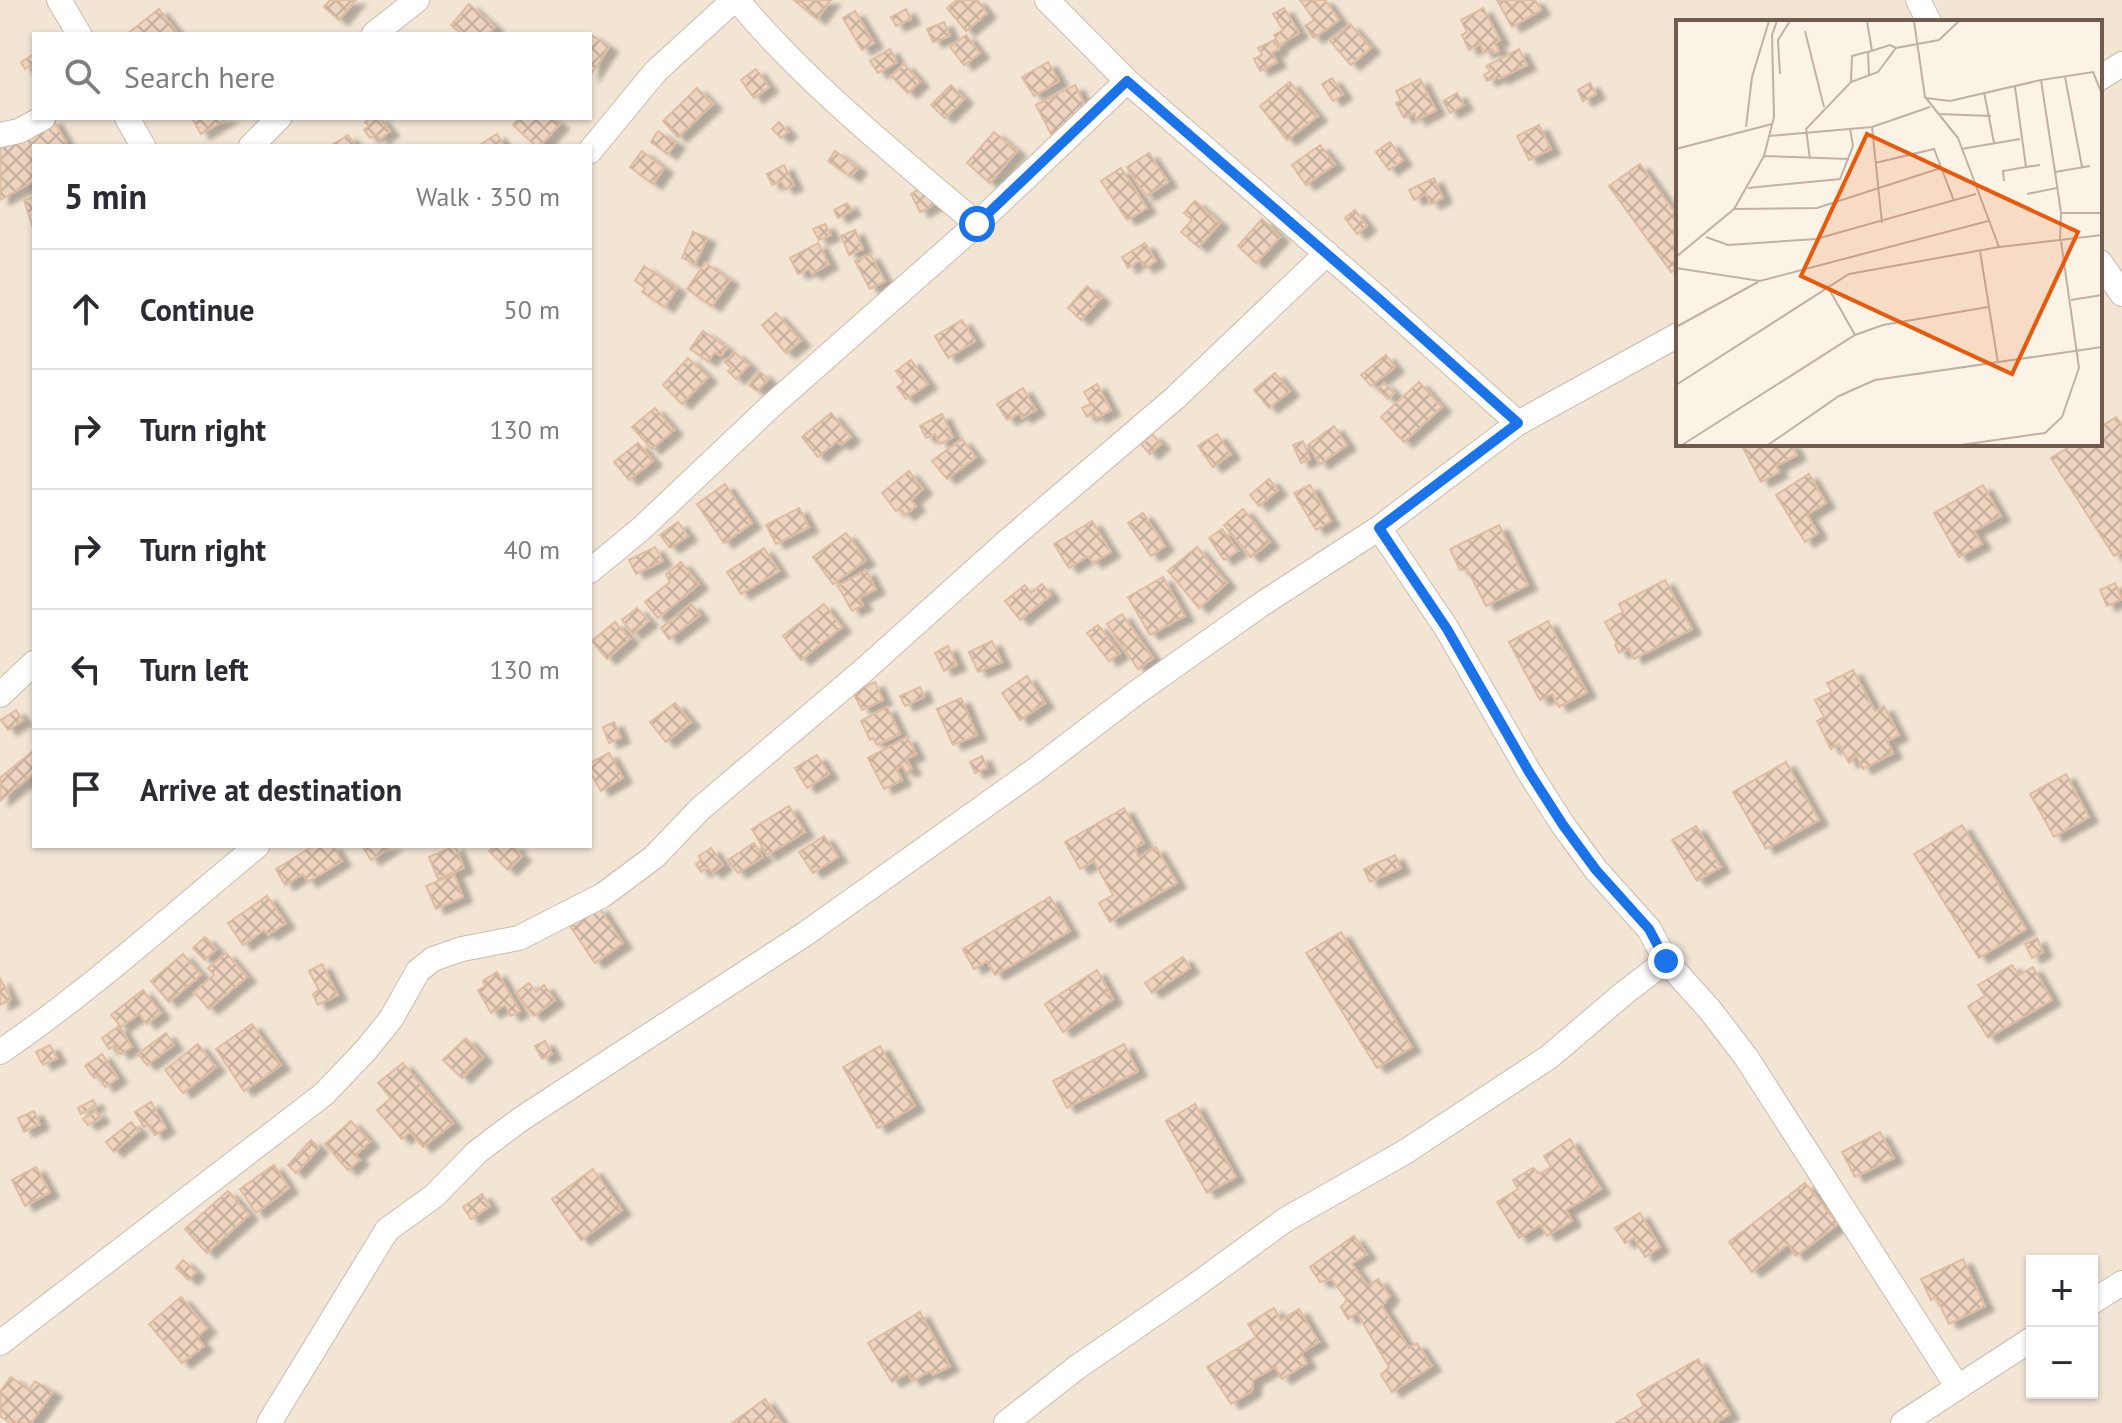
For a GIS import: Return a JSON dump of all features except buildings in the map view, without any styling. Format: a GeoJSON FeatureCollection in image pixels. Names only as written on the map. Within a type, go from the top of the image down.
{"type":"FeatureCollection","features":[{"type":"Feature","properties":{"kind":"street"},"geometry":{"type":"LineString","coordinates":[[59,0],[78,32]]}},
{"type":"Feature","properties":{"kind":"street"},"geometry":{"type":"LineString","coordinates":[[377,32],[417,0]]}},
{"type":"Feature","properties":{"kind":"street"},"geometry":{"type":"LineString","coordinates":[[592,149],[656,71],[736,0],[822,90],[977,224]]}},
{"type":"Feature","properties":{"kind":"street"},"geometry":{"type":"LineString","coordinates":[[1047,0],[1127,81],[1518,423]]}},
{"type":"Feature","properties":{"kind":"street"},"geometry":{"type":"LineString","coordinates":[[1918,0],[1928,20]]}},
{"type":"Feature","properties":{"kind":"street"},"geometry":{"type":"LineString","coordinates":[[2102,77],[2122,64]]}},
{"type":"Feature","properties":{"kind":"street"},"geometry":{"type":"LineString","coordinates":[[592,569],[642,528],[771,406],[977,224],[1127,81]]}},
{"type":"Feature","properties":{"kind":"street"},"geometry":{"type":"LineString","coordinates":[[0,135],[19,131],[39,120]]}},
{"type":"Feature","properties":{"kind":"street"},"geometry":{"type":"LineString","coordinates":[[128,120],[142,144]]}},
{"type":"Feature","properties":{"kind":"street"},"geometry":{"type":"LineString","coordinates":[[253,144],[277,120]]}},
{"type":"Feature","properties":{"kind":"street"},"geometry":{"type":"LineString","coordinates":[[0,1343],[324,1094],[383,1029],[418,971],[433,959],[462,949],[519,938],[603,895],[654,857],[700,809],[1175,398],[1327,253]]}},
{"type":"Feature","properties":{"kind":"street"},"geometry":{"type":"LineString","coordinates":[[2102,265],[2122,294]]}},
{"type":"Feature","properties":{"kind":"street"},"geometry":{"type":"LineString","coordinates":[[273,1422],[387,1230],[434,1196],[477,1152],[521,1119],[805,934],[1187,657],[1379,528],[1518,423],[1676,336]]}},
{"type":"Feature","properties":{"kind":"street"},"geometry":{"type":"LineString","coordinates":[[1379,528],[1447,629],[1563,825],[1596,870],[1649,929],[1666,961],[1710,1010],[1746,1057],[1957,1386]]}},
{"type":"Feature","properties":{"kind":"street"},"geometry":{"type":"LineString","coordinates":[[0,695],[32,665]]}},
{"type":"Feature","properties":{"kind":"street"},"geometry":{"type":"LineString","coordinates":[[0,1052],[117,964],[255,848]]}},
{"type":"Feature","properties":{"kind":"street"},"geometry":{"type":"LineString","coordinates":[[1006,1423],[1076,1368],[1285,1220],[1405,1152],[1549,1057],[1666,961]]}},
{"type":"Feature","properties":{"kind":"street"},"geometry":{"type":"LineString","coordinates":[[2098,1298],[2122,1283]]}},
{"type":"Feature","properties":{"kind":"street"},"geometry":{"type":"LineString","coordinates":[[1903,1423],[2026,1343]]}},
{"type":"Feature","properties":{"kind":"shaded area"},"geometry":{"type":"Polygon","coordinates":[[[0,0],[2122,0],[2122,1423],[0,1423],[0,0]]]}},
{"type":"Feature","properties":{"kind":"route"},"geometry":{"type":"LineString","coordinates":[[977,224],[1127,81],[1518,423],[1379,528],[1447,629],[1563,825],[1596,870],[1649,929],[1666,961]]}}]}
